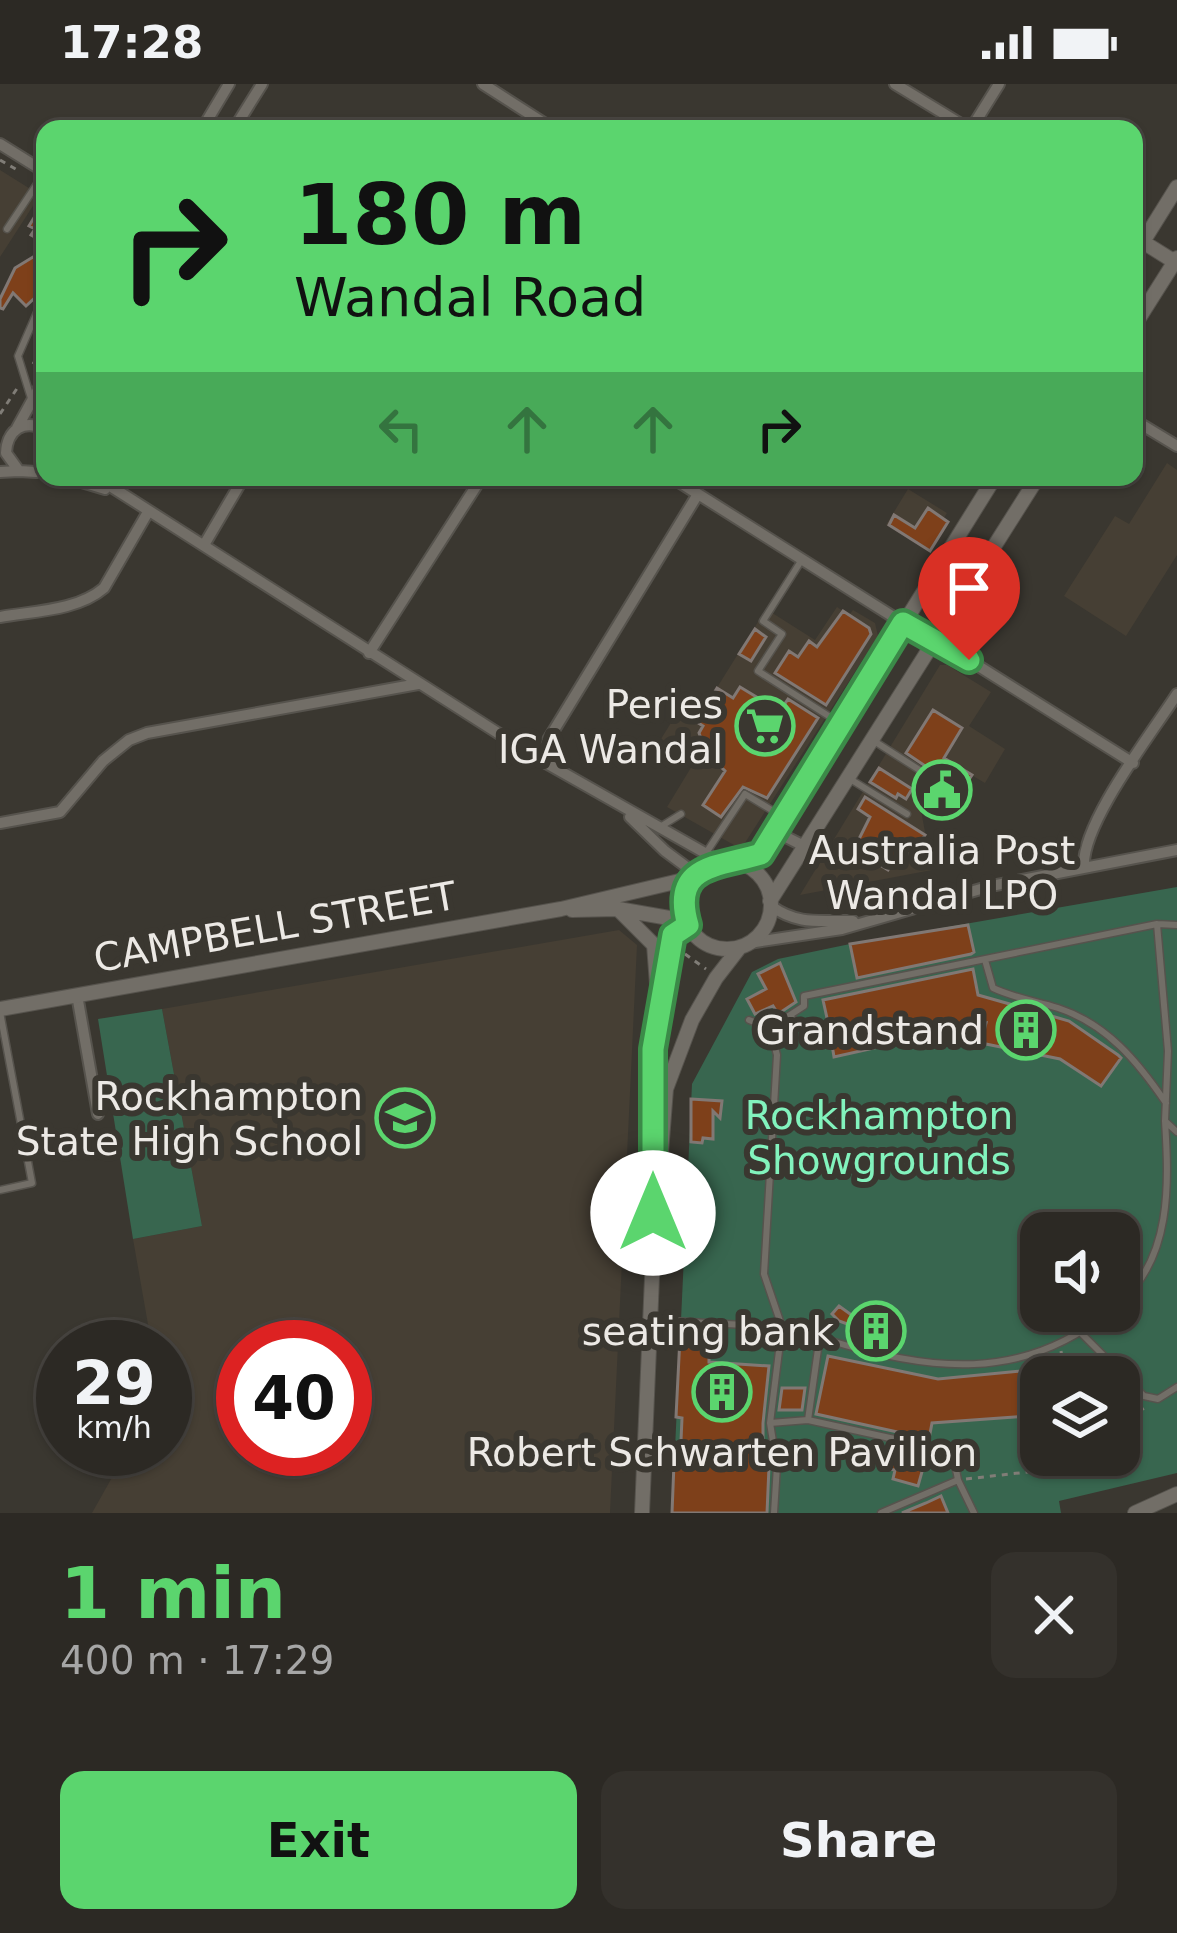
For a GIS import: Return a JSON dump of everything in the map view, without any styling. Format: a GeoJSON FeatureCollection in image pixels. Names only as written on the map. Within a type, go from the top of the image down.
{"type":"FeatureCollection","features":[{"type":"Feature","properties":{"kind":"street"},"geometry":{"type":"LineString","coordinates":[[207,120],[229,84]]}},
{"type":"Feature","properties":{"kind":"street"},"geometry":{"type":"LineString","coordinates":[[240,120],[262,84]]}},
{"type":"Feature","properties":{"kind":"street"},"geometry":{"type":"LineString","coordinates":[[482,84],[539,120]]}},
{"type":"Feature","properties":{"kind":"street"},"geometry":{"type":"LineString","coordinates":[[895,84],[955,120]]}},
{"type":"Feature","properties":{"kind":"street"},"geometry":{"type":"LineString","coordinates":[[976,120],[999,84]]}},
{"type":"Feature","properties":{"kind":"street"},"geometry":{"type":"LineString","coordinates":[[0,144],[36,166]]}},
{"type":"Feature","properties":{"kind":"street"},"geometry":{"type":"LineString","coordinates":[[1143,236],[1175,194]]}},
{"type":"Feature","properties":{"kind":"street"},"geometry":{"type":"LineString","coordinates":[[1143,246],[1176,260],[1143,312]]}},
{"type":"Feature","properties":{"kind":"street"},"geometry":{"type":"LineString","coordinates":[[20,471],[8,460],[3,446],[36,390]]}},
{"type":"Feature","properties":{"kind":"street"},"geometry":{"type":"LineString","coordinates":[[1143,425],[1177,446]]}},
{"type":"Feature","properties":{"kind":"street"},"geometry":{"type":"LineString","coordinates":[[17,428],[36,426]]}},
{"type":"Feature","properties":{"kind":"street"},"geometry":{"type":"LineString","coordinates":[[0,472],[36,470]]}},
{"type":"Feature","properties":{"kind":"street"},"geometry":{"type":"LineString","coordinates":[[94,486],[114,492]]}},
{"type":"Feature","properties":{"kind":"street"},"geometry":{"type":"LineString","coordinates":[[107,486],[537,758],[706,854],[755,872],[771,904],[787,918],[806,923],[862,921]]}},
{"type":"Feature","properties":{"kind":"street"},"geometry":{"type":"LineString","coordinates":[[203,545],[239,486]]}},
{"type":"Feature","properties":{"kind":"street"},"geometry":{"type":"LineString","coordinates":[[369,653],[476,486]]}},
{"type":"Feature","properties":{"kind":"street"},"geometry":{"type":"LineString","coordinates":[[685,486],[932,643],[945,645],[1133,763]]}},
{"type":"Feature","properties":{"kind":"street"},"geometry":{"type":"LineString","coordinates":[[989,486],[761,854],[694,876],[685,891],[687,923],[694,935],[716,948],[788,940],[992,886],[1177,850]]}},
{"type":"Feature","properties":{"kind":"street"},"geometry":{"type":"LineString","coordinates":[[653,1254],[666,1089],[676,1055],[716,977],[764,928],[771,904],[804,846],[1032,486]]}},
{"type":"Feature","properties":{"kind":"street"},"geometry":{"type":"LineString","coordinates":[[537,758],[698,494]]}},
{"type":"Feature","properties":{"kind":"street"},"geometry":{"type":"LineString","coordinates":[[0,617],[76,603],[97,594],[148,512]]}},
{"type":"Feature","properties":{"kind":"street"},"geometry":{"type":"LineString","coordinates":[[0,823],[60,812],[103,761],[129,740],[147,733],[418,684]]}},
{"type":"Feature","properties":{"kind":"street"},"geometry":{"type":"LineString","coordinates":[[1084,867],[1094,824],[1177,694]]}},
{"type":"Feature","properties":{"kind":"street"},"geometry":{"type":"LineString","coordinates":[[620,807],[694,876]]}},
{"type":"Feature","properties":{"kind":"street"},"geometry":{"type":"LineString","coordinates":[[782,820],[786,837],[804,846]]}},
{"type":"Feature","properties":{"kind":"street","name":"CAMPBELL STREET"},"geometry":{"type":"LineString","coordinates":[[0,1009],[561,909],[694,876]]}},
{"type":"Feature","properties":{"kind":"street","name":"CAMPBELL STREET"},"geometry":{"type":"LineString","coordinates":[[561,909],[618,909],[687,923]]}},
{"type":"Feature","properties":{"kind":"street"},"geometry":{"type":"LineString","coordinates":[[618,909],[654,945],[658,961],[642,1513]]}},
{"type":"Feature","properties":{"kind":"street"},"geometry":{"type":"LineString","coordinates":[[653,1049],[673,935],[687,923]]}},
{"type":"Feature","properties":{"kind":"street"},"geometry":{"type":"LineString","coordinates":[[77,995],[98,1114]]}},
{"type":"Feature","properties":{"kind":"street"},"geometry":{"type":"LineString","coordinates":[[1135,1513],[1177,1493]]}},
{"type":"Feature","properties":{"kind":"lane"},"geometry":{"type":"LineString","coordinates":[[7,229],[36,186]]}},
{"type":"Feature","properties":{"kind":"lane"},"geometry":{"type":"LineString","coordinates":[[31,398],[18,356],[36,316]]}},
{"type":"Feature","properties":{"kind":"lane"},"geometry":{"type":"LineString","coordinates":[[802,559],[763,621],[782,634],[758,671],[841,724]]}},
{"type":"Feature","properties":{"kind":"lane"},"geometry":{"type":"LineString","coordinates":[[872,739],[932,778]]}},
{"type":"Feature","properties":{"kind":"lane"},"geometry":{"type":"LineString","coordinates":[[847,777],[907,814]]}},
{"type":"Feature","properties":{"kind":"lane"},"geometry":{"type":"LineString","coordinates":[[706,854],[745,794],[782,820]]}},
{"type":"Feature","properties":{"kind":"lane"},"geometry":{"type":"LineString","coordinates":[[660,827],[681,814]]}},
{"type":"Feature","properties":{"kind":"lane"},"geometry":{"type":"LineString","coordinates":[[770,1028],[804,1006],[804,995],[1156,924],[1177,925]]}},
{"type":"Feature","properties":{"kind":"lane"},"geometry":{"type":"LineString","coordinates":[[1140,1271],[1158,1243],[1169,1188],[1168,1051],[1156,924]]}},
{"type":"Feature","properties":{"kind":"lane"},"geometry":{"type":"LineString","coordinates":[[985,960],[993,988],[1063,1010],[1126,1049],[1166,1103]]}},
{"type":"Feature","properties":{"kind":"lane"},"geometry":{"type":"LineString","coordinates":[[0,1009],[32,1184],[0,1190]]}},
{"type":"Feature","properties":{"kind":"lane"},"geometry":{"type":"LineString","coordinates":[[789,1016],[807,1030],[828,1025]]}},
{"type":"Feature","properties":{"kind":"lane"},"geometry":{"type":"LineString","coordinates":[[749,1020],[770,1028]]}},
{"type":"Feature","properties":{"kind":"lane"},"geometry":{"type":"LineString","coordinates":[[770,1028],[777,1055],[764,1274],[782,1327],[770,1424],[777,1466],[774,1513]]}},
{"type":"Feature","properties":{"kind":"lane"},"geometry":{"type":"LineString","coordinates":[[1166,1121],[1177,1132]]}},
{"type":"Feature","properties":{"kind":"lane"},"geometry":{"type":"LineString","coordinates":[[651,1320],[782,1327],[819,1342],[828,1340],[878,1356],[941,1366],[1006,1362],[1084,1332]]}},
{"type":"Feature","properties":{"kind":"lane"},"geometry":{"type":"LineString","coordinates":[[1082,1334],[1144,1396],[1158,1399],[1177,1387]]}},
{"type":"Feature","properties":{"kind":"lane"},"geometry":{"type":"LineString","coordinates":[[808,1420],[819,1342]]}},
{"type":"Feature","properties":{"kind":"lane"},"geometry":{"type":"LineString","coordinates":[[770,1424],[808,1420],[946,1452],[956,1462],[958,1480],[974,1513]]}},
{"type":"Feature","properties":{"kind":"lane"},"geometry":{"type":"LineString","coordinates":[[881,1513],[958,1480]]}},
{"type":"Feature","properties":{"kind":"path"},"geometry":{"type":"LineString","coordinates":[[678,949],[708,970]]}},
{"type":"Feature","properties":{"kind":"path"},"geometry":{"type":"LineString","coordinates":[[1059,1343],[1061,1356]]}},
{"type":"Feature","properties":{"kind":"path"},"geometry":{"type":"LineString","coordinates":[[1140,1411],[1158,1399]]}},
{"type":"Feature","properties":{"kind":"path"},"geometry":{"type":"LineString","coordinates":[[958,1480],[1020,1473]]}},
{"type":"Feature","properties":{"kind":"shaded area"},"geometry":{"type":"Polygon","coordinates":[[[0,170],[36,192],[36,201],[0,257],[0,170]]]}},
{"type":"Feature","properties":{"kind":"shaded area"},"geometry":{"type":"Polygon","coordinates":[[[1167,463],[1177,470],[1177,555],[1126,636],[1064,596],[1115,516],[1129,524],[1167,463]]]}},
{"type":"Feature","properties":{"kind":"shaded area"},"geometry":{"type":"Polygon","coordinates":[[[908,489],[947,513],[925,549],[886,525],[908,489]]]}},
{"type":"Feature","properties":{"kind":"shaded area"},"geometry":{"type":"Polygon","coordinates":[[[837,607],[875,623],[878,636],[741,849],[667,807],[695,761],[661,739],[685,700],[703,710],[766,609],[815,640],[837,607]]]}},
{"type":"Feature","properties":{"kind":"shaded area"},"geometry":{"type":"Polygon","coordinates":[[[940,665],[991,692],[969,726],[1005,749],[985,783],[973,776],[950,812],[918,794],[932,870],[800,895],[940,665]]]}},
{"type":"Feature","properties":{"kind":"shaded area","name":"Rockhampton State High School"},"geometry":{"type":"Polygon","coordinates":[[[619,930],[637,945],[610,1513],[92,1513],[113,1476],[192,1476],[192,1320],[147,1320],[133,1239],[202,1226],[162,1009],[619,930]]]}},
{"type":"Feature","properties":{"kind":"green space","name":"Rockhampton Showgrounds"},"geometry":{"type":"Polygon","coordinates":[[[1177,887],[1177,1473],[1059,1501],[1061,1513],[672,1513],[692,1084],[752,972],[778,959],[1177,887]]]}},
{"type":"Feature","properties":{"kind":"green space"},"geometry":{"type":"Polygon","coordinates":[[[162,1009],[202,1226],[133,1239],[98,1019],[162,1009]]]}},
{"type":"Feature","properties":{"kind":"building"},"geometry":{"type":"Polygon","coordinates":[[[36,260],[36,297],[26,306],[13,293],[0,308],[0,299],[15,268],[36,260]]]}},
{"type":"Feature","properties":{"kind":"building"},"geometry":{"type":"Polygon","coordinates":[[[928,508],[948,522],[930,551],[889,525],[894,515],[915,528],[928,508]]]}},
{"type":"Feature","properties":{"kind":"building"},"geometry":{"type":"Polygon","coordinates":[[[843,611],[871,634],[826,705],[775,673],[789,651],[798,657],[809,641],[817,647],[843,611]]]}},
{"type":"Feature","properties":{"kind":"building"},"geometry":{"type":"Polygon","coordinates":[[[755,629],[766,637],[751,661],[739,654],[755,629]]]}},
{"type":"Feature","properties":{"kind":"building"},"geometry":{"type":"Polygon","coordinates":[[[740,687],[780,711],[788,699],[818,718],[767,798],[743,787],[721,817],[703,805],[725,771],[706,752],[699,733],[703,726],[689,717],[696,706],[703,711],[717,688],[733,698],[740,687]]]}},
{"type":"Feature","properties":{"kind":"building"},"geometry":{"type":"Polygon","coordinates":[[[933,710],[962,728],[944,758],[972,775],[948,810],[930,799],[943,778],[906,753],[933,710]]]}},
{"type":"Feature","properties":{"kind":"building"},"geometry":{"type":"Polygon","coordinates":[[[879,768],[912,789],[906,799],[870,782],[879,768]]]}},
{"type":"Feature","properties":{"kind":"building"},"geometry":{"type":"Polygon","coordinates":[[[865,797],[925,835],[912,856],[901,849],[888,870],[854,849],[870,817],[858,809],[865,797]]]}},
{"type":"Feature","properties":{"kind":"building"},"geometry":{"type":"Polygon","coordinates":[[[968,925],[971,954],[857,978],[850,944],[968,925]]]}},
{"type":"Feature","properties":{"kind":"building"},"geometry":{"type":"Polygon","coordinates":[[[780,963],[796,1002],[778,1014],[773,1006],[755,1014],[747,999],[766,989],[758,974],[780,963]]]}},
{"type":"Feature","properties":{"kind":"building"},"geometry":{"type":"Polygon","coordinates":[[[973,969],[978,995],[1069,1021],[1118,1055],[1121,1058],[1101,1086],[1060,1059],[981,1043],[986,1023],[960,1029],[960,1035],[944,1038],[941,1033],[834,1057],[830,1032],[835,1024],[827,1018],[823,1000],[973,969]]]}},
{"type":"Feature","properties":{"kind":"building"},"geometry":{"type":"Polygon","coordinates":[[[691,1099],[722,1101],[720,1118],[713,1111],[713,1139],[691,1142],[691,1099]]]}},
{"type":"Feature","properties":{"kind":"building"},"geometry":{"type":"Polygon","coordinates":[[[839,1306],[857,1319],[886,1328],[883,1337],[839,1321],[832,1314],[839,1306]]]}},
{"type":"Feature","properties":{"kind":"building","name":"Robert Schwarten Pavilion"},"geometry":{"type":"Polygon","coordinates":[[[680,1337],[709,1339],[709,1362],[769,1366],[763,1423],[763,1467],[769,1467],[767,1513],[672,1513],[674,1463],[680,1463],[682,1418],[676,1417],[680,1337]]]}},
{"type":"Feature","properties":{"kind":"building"},"geometry":{"type":"Polygon","coordinates":[[[828,1356],[938,1379],[1020,1371],[1020,1417],[932,1423],[929,1439],[816,1414],[828,1356]]]}},
{"type":"Feature","properties":{"kind":"building"},"geometry":{"type":"Polygon","coordinates":[[[782,1388],[805,1388],[802,1410],[779,1410],[782,1388]]]}},
{"type":"Feature","properties":{"kind":"building"},"geometry":{"type":"Polygon","coordinates":[[[890,1446],[927,1454],[918,1486],[893,1479],[895,1470],[883,1468],[890,1446]]]}},
{"type":"Feature","properties":{"kind":"building"},"geometry":{"type":"Polygon","coordinates":[[[941,1496],[948,1513],[902,1513],[926,1503],[941,1496]]]}},
{"type":"Feature","properties":{"kind":"place","name":"Peries IGA Wandal"},"geometry":{"type":"Point","coordinates":[765,726]}},
{"type":"Feature","properties":{"kind":"place","name":"Australia Post Wandal LPO"},"geometry":{"type":"Point","coordinates":[942,790]}},
{"type":"Feature","properties":{"kind":"place","name":"Grandstand"},"geometry":{"type":"Point","coordinates":[1026,1030]}},
{"type":"Feature","properties":{"kind":"place","name":"Rockhampton State High School"},"geometry":{"type":"Point","coordinates":[405,1118]}},
{"type":"Feature","properties":{"kind":"place","name":"seating bank"},"geometry":{"type":"Point","coordinates":[876,1331]}},
{"type":"Feature","properties":{"kind":"place","name":"Robert Schwarten Pavilion"},"geometry":{"type":"Point","coordinates":[722,1392]}},
{"type":"Feature","properties":{"kind":"route"},"geometry":{"type":"LineString","coordinates":[[653,1213],[653,1049],[673,935],[688,925],[683,906],[692,878],[716,863],[761,854],[903,623],[969,660]]}}]}
